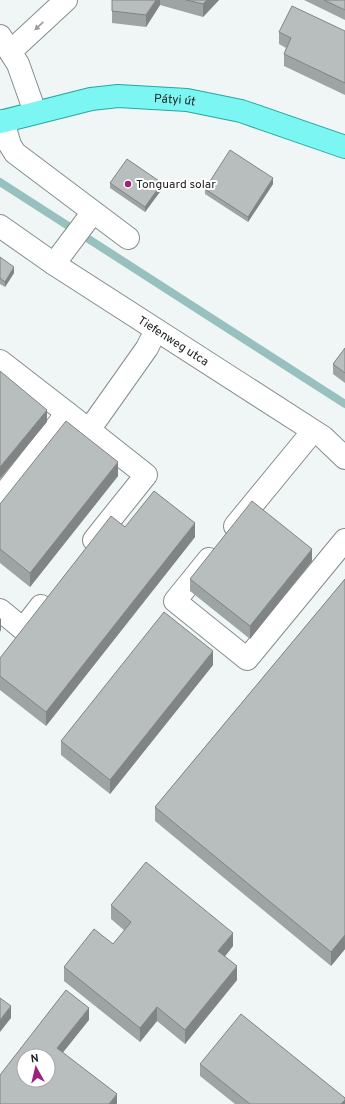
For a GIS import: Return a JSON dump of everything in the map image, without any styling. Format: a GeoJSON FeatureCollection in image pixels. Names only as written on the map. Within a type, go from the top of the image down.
{"type":"FeatureCollection","features":[{"type":"Feature","properties":{"kind":"main road","name":"Pátyi út"},"geometry":{"type":"LineString","coordinates":[[2,121],[91,99],[118,96],[187,100],[241,111],[345,147]]}},
{"type":"Feature","properties":{"kind":"street"},"geometry":{"type":"LineString","coordinates":[[35,112],[18,64],[6,44],[66,0]]}},
{"type":"Feature","properties":{"kind":"street"},"geometry":{"type":"LineString","coordinates":[[2,121],[10,145],[15,153],[128,238]]}},
{"type":"Feature","properties":{"kind":"street"},"geometry":{"type":"LineString","coordinates":[[54,264],[93,212]]}},
{"type":"Feature","properties":{"kind":"street","name":"Tiefenweg utca"},"geometry":{"type":"LineString","coordinates":[[0,226],[54,264],[324,438],[345,458]]}},
{"type":"Feature","properties":{"kind":"street"},"geometry":{"type":"LineString","coordinates":[[89,430],[147,348],[156,330]]}},
{"type":"Feature","properties":{"kind":"street"},"geometry":{"type":"LineString","coordinates":[[0,361],[146,476],[82,555]]}},
{"type":"Feature","properties":{"kind":"street"},"geometry":{"type":"LineString","coordinates":[[0,499],[67,413]]}},
{"type":"Feature","properties":{"kind":"street"},"geometry":{"type":"LineString","coordinates":[[313,431],[175,601],[248,659],[345,540]]}},
{"type":"Feature","properties":{"kind":"street"},"geometry":{"type":"LineString","coordinates":[[0,610],[23,629],[53,592]]}},
{"type":"Feature","properties":{"kind":"building"},"geometry":{"type":"Polygon","coordinates":[[[112,0],[156,0],[146,15],[112,11],[112,0]]]}},
{"type":"Feature","properties":{"kind":"building"},"geometry":{"type":"Polygon","coordinates":[[[186,0],[207,0],[203,4],[186,0]]]}},
{"type":"Feature","properties":{"kind":"building"},"geometry":{"type":"Polygon","coordinates":[[[324,0],[345,0],[345,10],[324,0]]]}},
{"type":"Feature","properties":{"kind":"building"},"geometry":{"type":"Polygon","coordinates":[[[292,6],[345,31],[345,83],[284,54],[291,38],[279,32],[292,6]]]}},
{"type":"Feature","properties":{"kind":"building"},"geometry":{"type":"Polygon","coordinates":[[[230,150],[273,178],[248,217],[205,189],[230,150]]]}},
{"type":"Feature","properties":{"kind":"building"},"geometry":{"type":"Polygon","coordinates":[[[127,159],[162,183],[145,207],[110,183],[127,159]]]}},
{"type":"Feature","properties":{"kind":"building"},"geometry":{"type":"Polygon","coordinates":[[[0,257],[14,267],[5,282],[0,278],[0,257]]]}},
{"type":"Feature","properties":{"kind":"building"},"geometry":{"type":"Polygon","coordinates":[[[345,348],[345,373],[333,364],[345,348]]]}},
{"type":"Feature","properties":{"kind":"building"},"geometry":{"type":"Polygon","coordinates":[[[0,371],[47,410],[0,467],[0,371]]]}},
{"type":"Feature","properties":{"kind":"building"},"geometry":{"type":"Polygon","coordinates":[[[66,421],[118,462],[30,573],[0,549],[0,504],[66,421]]]}},
{"type":"Feature","properties":{"kind":"building"},"geometry":{"type":"Polygon","coordinates":[[[154,491],[195,523],[46,712],[0,676],[0,658],[111,516],[125,527],[154,491]]]}},
{"type":"Feature","properties":{"kind":"building"},"geometry":{"type":"Polygon","coordinates":[[[252,501],[312,549],[250,626],[190,579],[252,501]]]}},
{"type":"Feature","properties":{"kind":"building"},"geometry":{"type":"Polygon","coordinates":[[[345,579],[345,935],[331,952],[155,807],[345,579]]]}},
{"type":"Feature","properties":{"kind":"building"},"geometry":{"type":"Polygon","coordinates":[[[164,612],[213,651],[110,780],[61,741],[164,612]]]}},
{"type":"Feature","properties":{"kind":"building"},"geometry":{"type":"Polygon","coordinates":[[[146,862],[233,933],[218,951],[237,966],[185,1030],[157,1007],[140,1028],[64,967],[94,929],[113,944],[131,922],[111,905],[146,862]]]}},
{"type":"Feature","properties":{"kind":"building"},"geometry":{"type":"Polygon","coordinates":[[[66,990],[89,1008],[57,1048],[117,1094],[109,1104],[0,1104],[0,1075],[16,1054],[16,1088],[56,1088],[56,1048],[21,1048],[66,990]]]}},
{"type":"Feature","properties":{"kind":"building"},"geometry":{"type":"Polygon","coordinates":[[[0,998],[11,1006],[0,1020],[0,998]]]}},
{"type":"Feature","properties":{"kind":"building"},"geometry":{"type":"Polygon","coordinates":[[[241,1014],[345,1098],[345,1100],[341,1104],[250,1104],[200,1064],[241,1014]]]}},
{"type":"Feature","properties":{"kind":"waterway"},"geometry":{"type":"LineString","coordinates":[[0,182],[345,404]]}},
{"type":"Feature","properties":{"kind":"place","name":"Tonguard solar"},"geometry":{"type":"Point","coordinates":[128,184]}}]}
